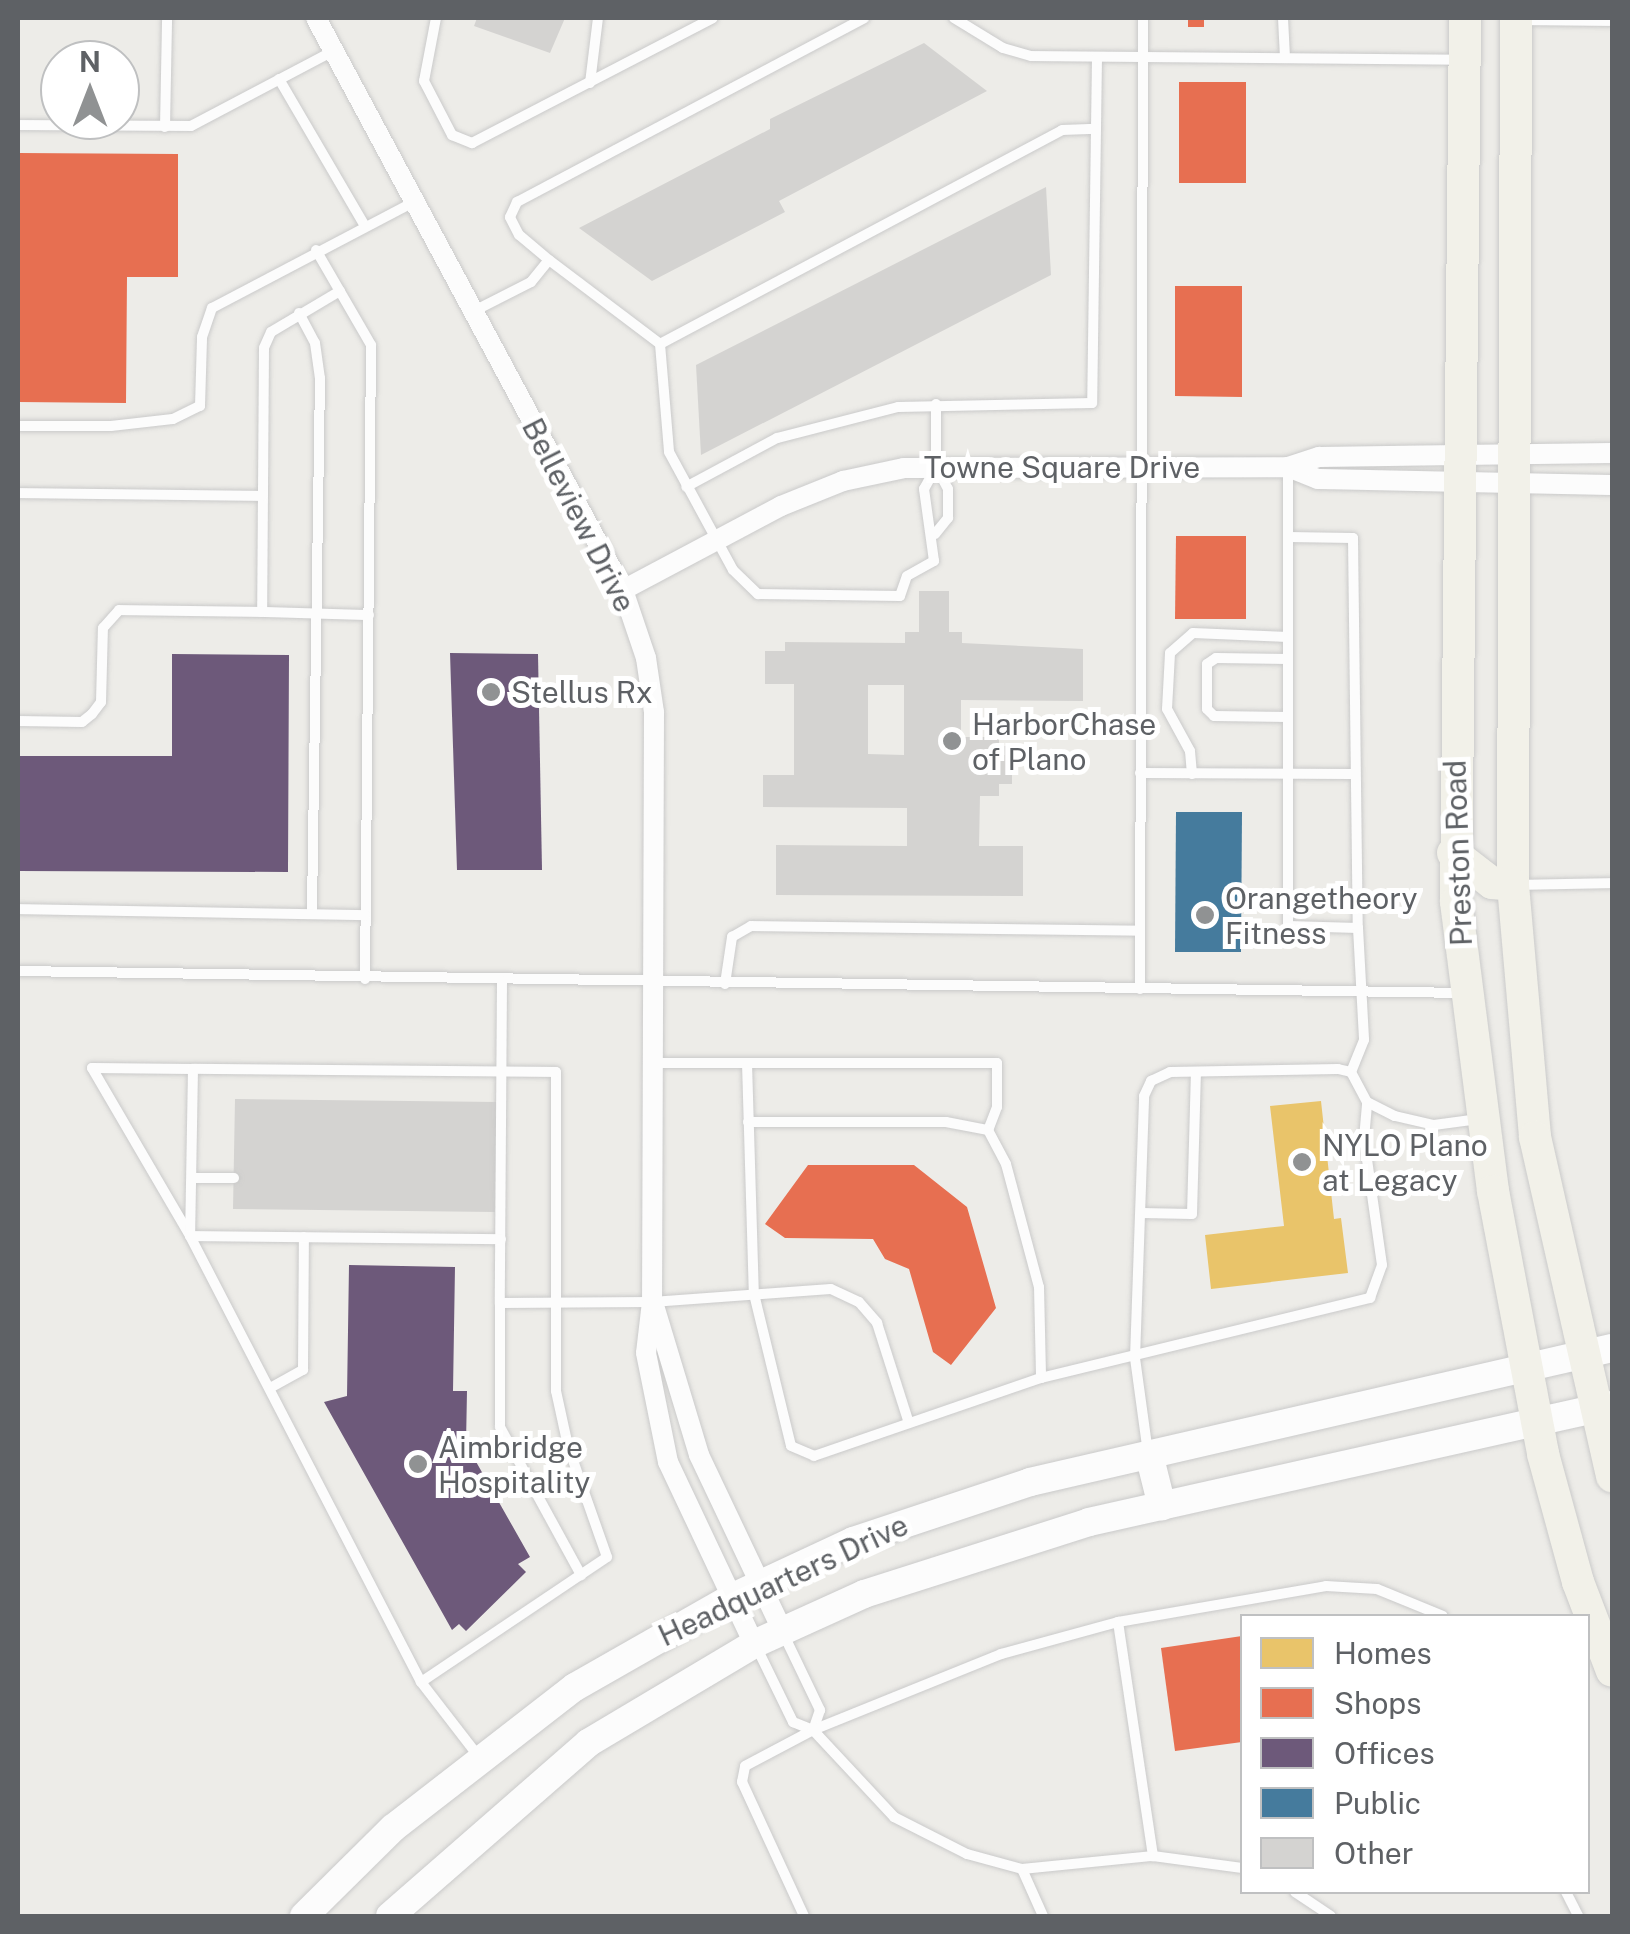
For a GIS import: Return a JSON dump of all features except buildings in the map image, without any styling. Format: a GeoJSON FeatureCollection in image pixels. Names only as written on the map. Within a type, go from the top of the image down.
{"type":"FeatureCollection","features":[{"type":"Feature","properties":{"kind":"main road","name":"Preston Road"},"geometry":{"type":"LineString","coordinates":[[1465,18],[1464,468],[1454,853],[1465,992],[1483,1118],[1537,1421],[1578,1582],[1612,1670]]}},
{"type":"Feature","properties":{"kind":"main road","name":"Preston Road"},"geometry":{"type":"LineString","coordinates":[[1515,18],[1513,885],[1536,1137],[1596,1352],[1612,1476]]}},
{"type":"Feature","properties":{"kind":"main road"},"geometry":{"type":"LineString","coordinates":[[1454,853],[1492,883],[1513,885]]}},
{"type":"Feature","properties":{"kind":"main road","name":"Headquarters Drive"},"geometry":{"type":"LineString","coordinates":[[304,1916],[393,1828],[479,1757],[575,1686],[731,1598],[903,1520],[1148,1454],[1596,1352]]}},
{"type":"Feature","properties":{"kind":"main road","name":"Headquarters Drive"},"geometry":{"type":"LineString","coordinates":[[390,1916],[588,1742],[782,1630],[994,1548],[1603,1406]]}},
{"type":"Feature","properties":{"kind":"main road"},"geometry":{"type":"LineString","coordinates":[[1148,1454],[1162,1506]]}},
{"type":"Feature","properties":{"kind":"street","name":"Belleview Drive"},"geometry":{"type":"LineString","coordinates":[[316,18],[623,590],[646,658],[654,712],[652,1302],[646,1354],[652,1404],[668,1462],[754,1644]]}},
{"type":"Feature","properties":{"kind":"street","name":"Towne Square Drive"},"geometry":{"type":"LineString","coordinates":[[1288,467],[1318,479],[1511,468],[1612,453]]}},
{"type":"Feature","properties":{"kind":"street","name":"Towne Square Drive"},"geometry":{"type":"LineString","coordinates":[[623,590],[843,481],[936,466],[1288,467],[1319,456],[1511,468],[1612,485]]}},
{"type":"Feature","properties":{"kind":"street","name":"Belleview Drive"},"geometry":{"type":"LineString","coordinates":[[652,1302],[699,1454],[782,1630]]}},
{"type":"Feature","properties":{"kind":"lane"},"geometry":{"type":"LineString","coordinates":[[165,127],[167,18]]}},
{"type":"Feature","properties":{"kind":"lane"},"geometry":{"type":"LineString","coordinates":[[436,18],[424,81],[460,142],[487,138],[713,18]]}},
{"type":"Feature","properties":{"kind":"lane"},"geometry":{"type":"LineString","coordinates":[[590,83],[598,18]]}},
{"type":"Feature","properties":{"kind":"lane"},"geometry":{"type":"LineString","coordinates":[[864,18],[517,202],[510,217],[519,235],[660,344],[670,452],[743,586],[758,594],[900,596],[906,576],[934,561],[935,534],[924,518],[924,490],[936,466],[936,404]]}},
{"type":"Feature","properties":{"kind":"lane"},"geometry":{"type":"LineString","coordinates":[[954,18],[1002,48],[1097,57],[1465,60]]}},
{"type":"Feature","properties":{"kind":"lane"},"geometry":{"type":"LineString","coordinates":[[1140,989],[1143,18]]}},
{"type":"Feature","properties":{"kind":"lane"},"geometry":{"type":"LineString","coordinates":[[1283,18],[1285,58]]}},
{"type":"Feature","properties":{"kind":"lane"},"geometry":{"type":"LineString","coordinates":[[1515,18],[1612,21]]}},
{"type":"Feature","properties":{"kind":"lane"},"geometry":{"type":"LineString","coordinates":[[18,125],[191,126],[334,50]]}},
{"type":"Feature","properties":{"kind":"lane"},"geometry":{"type":"LineString","coordinates":[[686,486],[777,438],[824,422],[936,404],[1092,403],[1097,57]]}},
{"type":"Feature","properties":{"kind":"lane"},"geometry":{"type":"LineString","coordinates":[[279,78],[365,226]]}},
{"type":"Feature","properties":{"kind":"lane"},"geometry":{"type":"LineString","coordinates":[[660,344],[1062,130],[1096,130]]}},
{"type":"Feature","properties":{"kind":"lane"},"geometry":{"type":"LineString","coordinates":[[18,426],[110,426],[173,418],[200,406],[202,337],[212,308],[414,201]]}},
{"type":"Feature","properties":{"kind":"lane"},"geometry":{"type":"LineString","coordinates":[[316,250],[371,345],[365,978]]}},
{"type":"Feature","properties":{"kind":"lane"},"geometry":{"type":"LineString","coordinates":[[474,312],[530,282],[549,260]]}},
{"type":"Feature","properties":{"kind":"lane"},"geometry":{"type":"LineString","coordinates":[[262,612],[264,348],[271,332],[340,290]]}},
{"type":"Feature","properties":{"kind":"lane"},"geometry":{"type":"LineString","coordinates":[[299,313],[315,343],[320,378],[312,914]]}},
{"type":"Feature","properties":{"kind":"lane"},"geometry":{"type":"LineString","coordinates":[[935,534],[948,518],[948,489],[936,466]]}},
{"type":"Feature","properties":{"kind":"lane"},"geometry":{"type":"LineString","coordinates":[[1288,467],[1288,926],[1358,928]]}},
{"type":"Feature","properties":{"kind":"lane"},"geometry":{"type":"LineString","coordinates":[[18,493],[263,496]]}},
{"type":"Feature","properties":{"kind":"lane"},"geometry":{"type":"LineString","coordinates":[[1288,538],[1353,538],[1352,774],[1364,1040],[1350,1072]]}},
{"type":"Feature","properties":{"kind":"lane"},"geometry":{"type":"LineString","coordinates":[[18,721],[82,722],[92,714],[102,702],[103,628],[119,610],[369,615]]}},
{"type":"Feature","properties":{"kind":"lane"},"geometry":{"type":"LineString","coordinates":[[1192,774],[1190,751],[1167,709],[1170,654],[1193,634],[1209,631],[1288,637]]}},
{"type":"Feature","properties":{"kind":"lane"},"geometry":{"type":"LineString","coordinates":[[1288,659],[1216,658],[1206,664],[1206,709],[1214,716],[1288,716]]}},
{"type":"Feature","properties":{"kind":"lane"},"geometry":{"type":"LineString","coordinates":[[1140,773],[1352,774]]}},
{"type":"Feature","properties":{"kind":"lane"},"geometry":{"type":"LineString","coordinates":[[1513,885],[1612,882]]}},
{"type":"Feature","properties":{"kind":"lane"},"geometry":{"type":"LineString","coordinates":[[18,909],[365,915]]}},
{"type":"Feature","properties":{"kind":"lane"},"geometry":{"type":"LineString","coordinates":[[725,984],[732,936],[750,926],[1140,930]]}},
{"type":"Feature","properties":{"kind":"lane"},"geometry":{"type":"LineString","coordinates":[[18,971],[502,982],[1465,992]]}},
{"type":"Feature","properties":{"kind":"lane"},"geometry":{"type":"LineString","coordinates":[[502,982],[500,1427],[580,1575]]}},
{"type":"Feature","properties":{"kind":"lane"},"geometry":{"type":"LineString","coordinates":[[651,1063],[997,1063],[997,1107],[988,1130],[1006,1164],[1039,1288],[1041,1378]]}},
{"type":"Feature","properties":{"kind":"lane"},"geometry":{"type":"LineString","coordinates":[[748,1063],[754,1294],[791,1446],[814,1456],[908,1420],[1041,1378],[1370,1298],[1382,1265],[1364,1138],[1367,1102],[1350,1072]]}},
{"type":"Feature","properties":{"kind":"lane"},"geometry":{"type":"LineString","coordinates":[[421,1682],[608,1557],[568,1446],[556,1391],[556,1072],[92,1068],[190,1236],[421,1682],[479,1757]]}},
{"type":"Feature","properties":{"kind":"lane"},"geometry":{"type":"LineString","coordinates":[[190,1236],[193,1069]]}},
{"type":"Feature","properties":{"kind":"lane"},"geometry":{"type":"LineString","coordinates":[[1148,1454],[1135,1358],[1144,1096],[1151,1081],[1170,1072],[1350,1072]]}},
{"type":"Feature","properties":{"kind":"lane"},"geometry":{"type":"LineString","coordinates":[[1142,1213],[1192,1214],[1196,1072]]}},
{"type":"Feature","properties":{"kind":"lane"},"geometry":{"type":"LineString","coordinates":[[1367,1102],[1434,1125],[1483,1118]]}},
{"type":"Feature","properties":{"kind":"lane"},"geometry":{"type":"LineString","coordinates":[[748,1122],[946,1122],[988,1130]]}},
{"type":"Feature","properties":{"kind":"lane"},"geometry":{"type":"LineString","coordinates":[[192,1178],[234,1178]]}},
{"type":"Feature","properties":{"kind":"lane"},"geometry":{"type":"LineString","coordinates":[[190,1236],[501,1239]]}},
{"type":"Feature","properties":{"kind":"lane"},"geometry":{"type":"LineString","coordinates":[[270,1388],[302,1370],[304,1237]]}},
{"type":"Feature","properties":{"kind":"lane"},"geometry":{"type":"LineString","coordinates":[[500,1302],[652,1302],[831,1289],[859,1302],[889,1347],[908,1420]]}},
{"type":"Feature","properties":{"kind":"lane"},"geometry":{"type":"LineString","coordinates":[[804,1916],[742,1782],[745,1766],[814,1730],[1001,1654],[1118,1622],[1326,1586],[1378,1589],[1438,1614]]}},
{"type":"Feature","properties":{"kind":"lane"},"geometry":{"type":"LineString","coordinates":[[1118,1622],[1152,1856]]}},
{"type":"Feature","properties":{"kind":"lane"},"geometry":{"type":"LineString","coordinates":[[782,1630],[820,1710],[814,1730]]}},
{"type":"Feature","properties":{"kind":"lane"},"geometry":{"type":"LineString","coordinates":[[754,1644],[793,1722],[814,1730],[850,1777],[894,1817],[967,1854],[1022,1869],[1152,1856],[1240,1868]]}},
{"type":"Feature","properties":{"kind":"lane"},"geometry":{"type":"LineString","coordinates":[[1022,1869],[1043,1916]]}},
{"type":"Feature","properties":{"kind":"lane"},"geometry":{"type":"LineString","coordinates":[[1298,1894],[1331,1916]]}},
{"type":"Feature","properties":{"kind":"place","name":"Stellus Rx"},"geometry":{"type":"Point","coordinates":[491,692]}},
{"type":"Feature","properties":{"kind":"place","name":"HarborChase of Plano"},"geometry":{"type":"Point","coordinates":[952,741]}},
{"type":"Feature","properties":{"kind":"place","name":"Orangetheory Fitness"},"geometry":{"type":"Point","coordinates":[1205,915]}},
{"type":"Feature","properties":{"kind":"place","name":"NYLO Plano at Legacy"},"geometry":{"type":"Point","coordinates":[1302,1162]}},
{"type":"Feature","properties":{"kind":"place","name":"Aimbridge Hospitality"},"geometry":{"type":"Point","coordinates":[418,1464]}}]}
